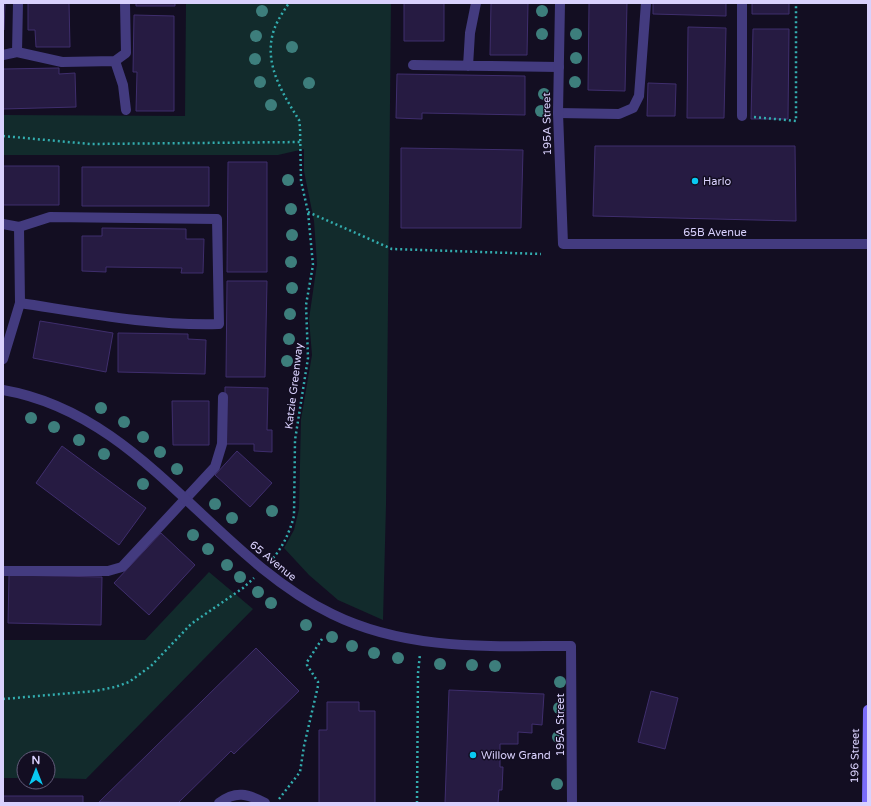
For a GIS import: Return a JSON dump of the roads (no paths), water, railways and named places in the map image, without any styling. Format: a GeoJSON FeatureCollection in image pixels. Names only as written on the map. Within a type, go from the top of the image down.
{"type":"FeatureCollection","features":[{"type":"Feature","properties":{"kind":"main road","name":"196 Street"},"geometry":{"type":"LineString","coordinates":[[867,803],[868,710]]}},
{"type":"Feature","properties":{"kind":"street"},"geometry":{"type":"LineString","coordinates":[[17,52],[18,3]]}},
{"type":"Feature","properties":{"kind":"street"},"geometry":{"type":"LineString","coordinates":[[3,55],[17,52],[62,62],[115,61],[126,53],[125,3]]}},
{"type":"Feature","properties":{"kind":"street"},"geometry":{"type":"LineString","coordinates":[[468,66],[470,34],[476,3]]}},
{"type":"Feature","properties":{"kind":"street","name":"195A Street"},"geometry":{"type":"LineString","coordinates":[[560,3],[558,113],[563,244]]}},
{"type":"Feature","properties":{"kind":"street"},"geometry":{"type":"LineString","coordinates":[[558,113],[619,114],[632,108],[640,96],[646,3]]}},
{"type":"Feature","properties":{"kind":"street"},"geometry":{"type":"LineString","coordinates":[[742,3],[742,116]]}},
{"type":"Feature","properties":{"kind":"street"},"geometry":{"type":"LineString","coordinates":[[115,61],[123,85],[126,110]]}},
{"type":"Feature","properties":{"kind":"street"},"geometry":{"type":"LineString","coordinates":[[414,66],[559,67]]}},
{"type":"Feature","properties":{"kind":"street"},"geometry":{"type":"LineString","coordinates":[[3,224],[19,227],[50,217],[217,219],[219,324],[184,325],[120,318],[20,303]]}},
{"type":"Feature","properties":{"kind":"street"},"geometry":{"type":"LineString","coordinates":[[3,359],[20,303],[19,227]]}},
{"type":"Feature","properties":{"kind":"street","name":"65B Avenue"},"geometry":{"type":"LineString","coordinates":[[563,244],[868,244]]}},
{"type":"Feature","properties":{"kind":"street","name":"65 Avenue"},"geometry":{"type":"LineString","coordinates":[[3,390],[60,407],[103,430],[148,464],[248,558],[281,585],[308,602],[356,625],[406,639],[438,644],[571,646]]}},
{"type":"Feature","properties":{"kind":"street"},"geometry":{"type":"LineString","coordinates":[[3,571],[108,571],[122,567],[186,500],[215,467],[222,444],[223,397]]}},
{"type":"Feature","properties":{"kind":"street","name":"195A Street"},"geometry":{"type":"LineString","coordinates":[[571,646],[572,803]]}},
{"type":"Feature","properties":{"kind":"street"},"geometry":{"type":"LineString","coordinates":[[219,803],[231,796],[241,794],[250,795],[265,803]]}},
{"type":"Feature","properties":{"kind":"place","name":"Harlo"},"geometry":{"type":"Point","coordinates":[695,181]}},
{"type":"Feature","properties":{"kind":"place","name":"Willow Grand"},"geometry":{"type":"Point","coordinates":[473,755]}}]}
